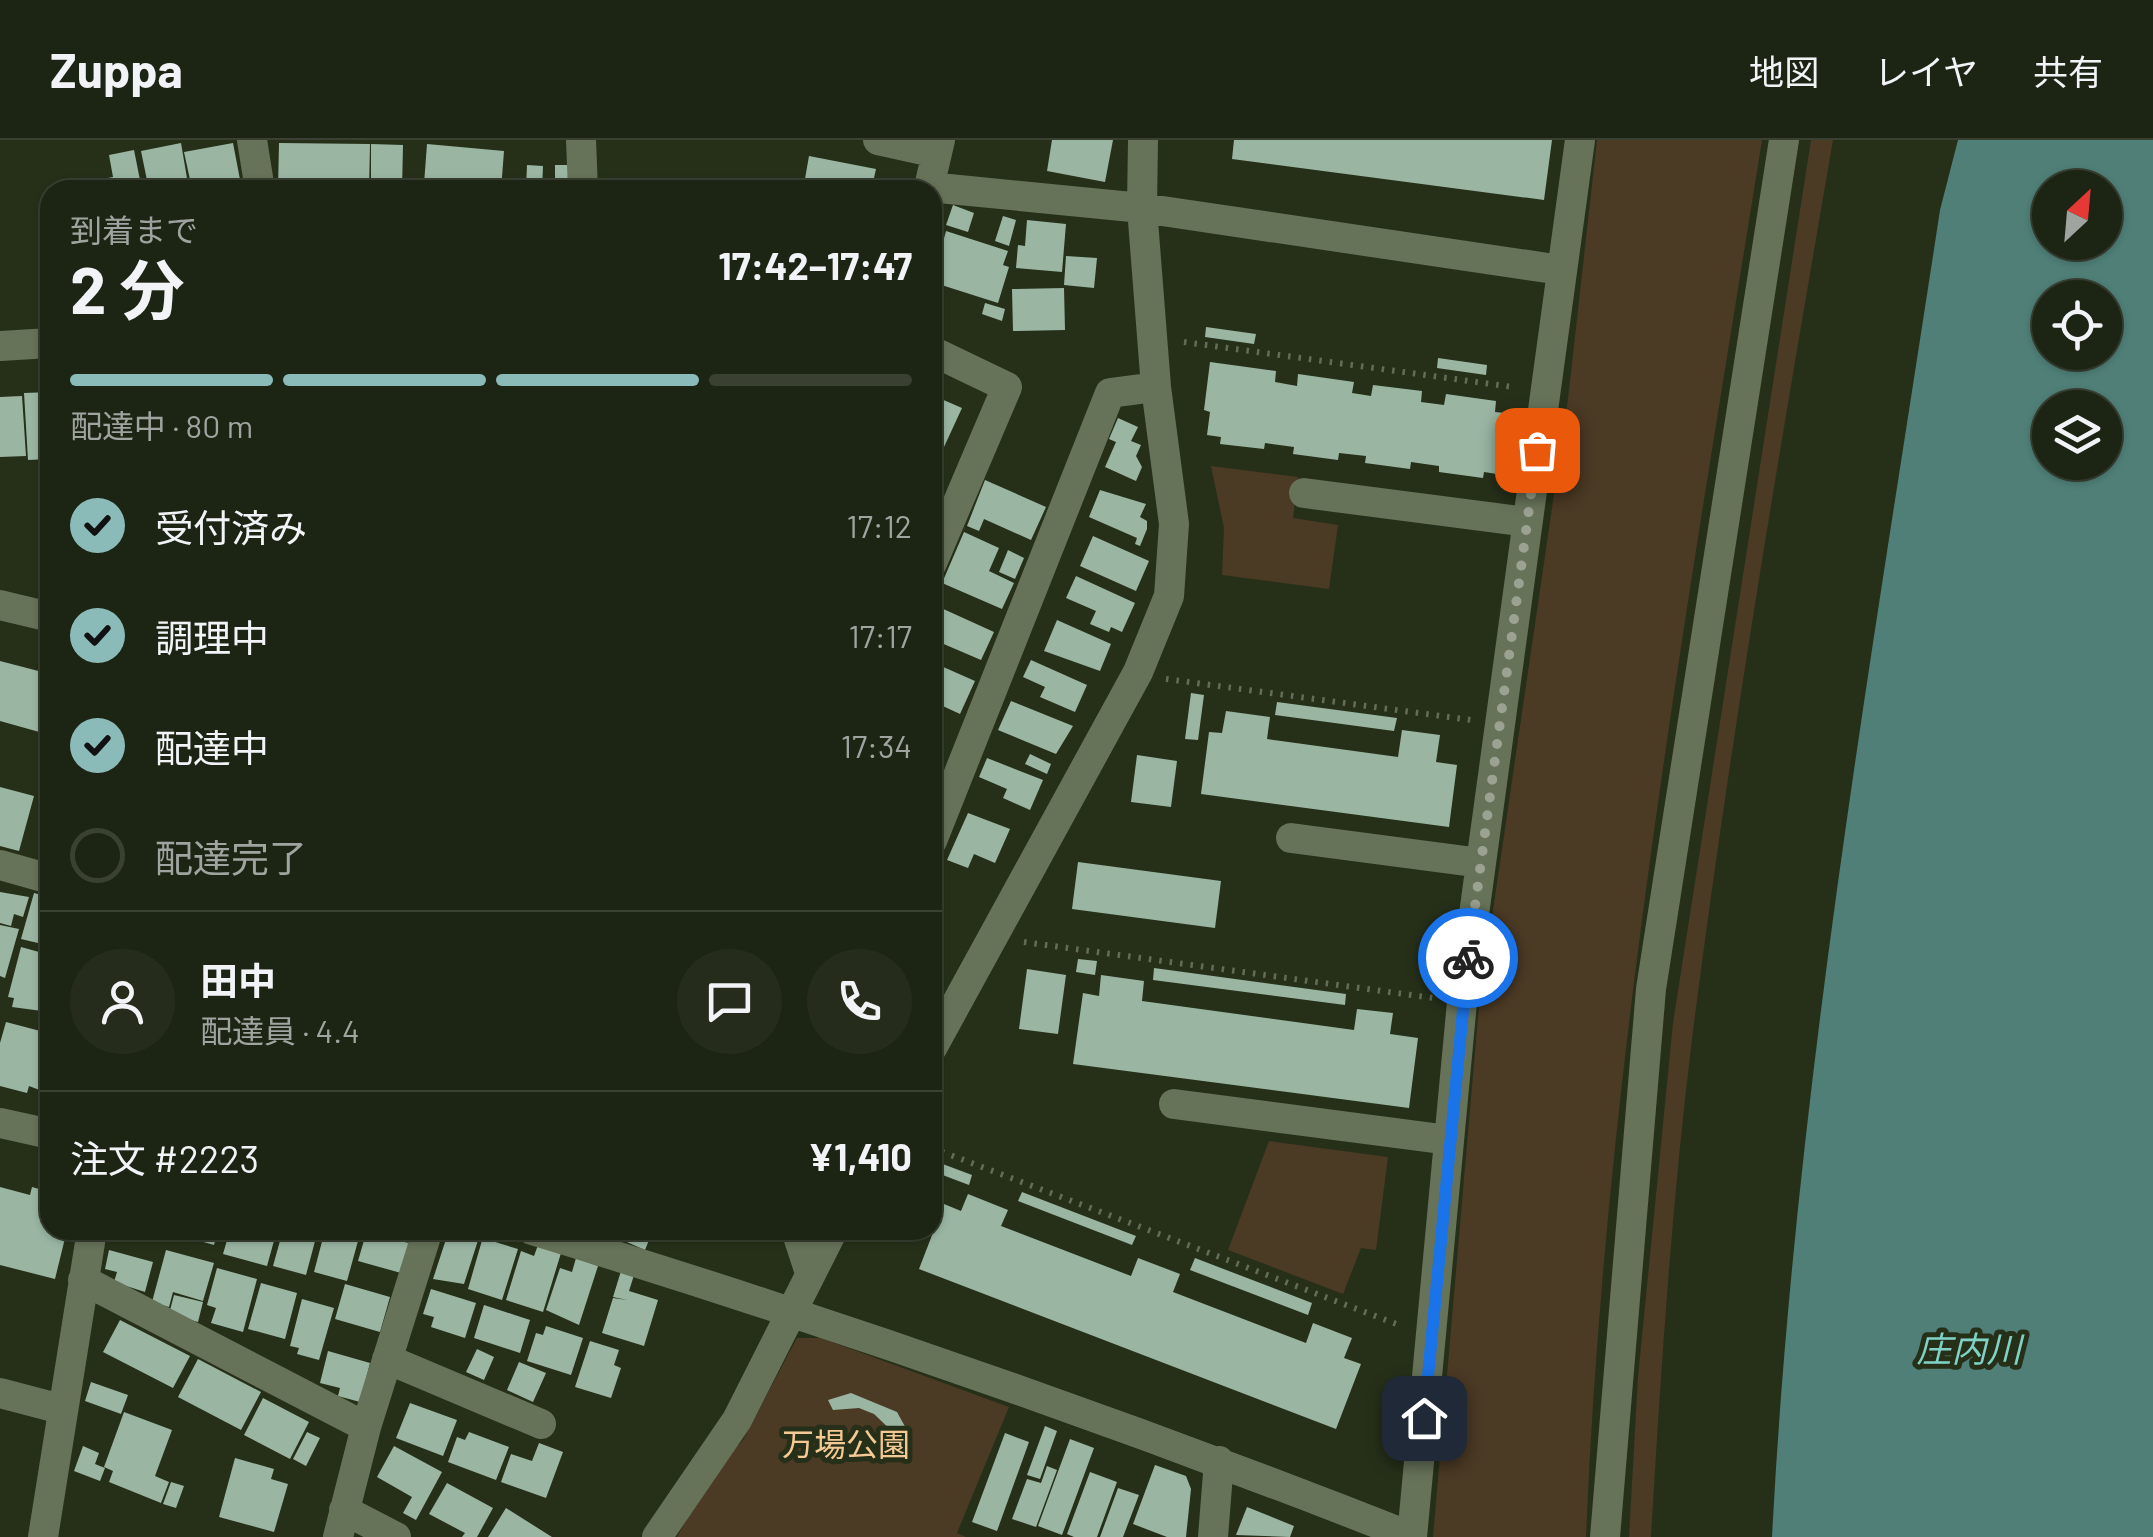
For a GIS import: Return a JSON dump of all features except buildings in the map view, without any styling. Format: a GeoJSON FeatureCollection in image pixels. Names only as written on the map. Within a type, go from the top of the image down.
{"type":"FeatureCollection","features":[{"type":"Feature","properties":{"kind":"street"},"geometry":{"type":"LineString","coordinates":[[252,140],[258,180]]}},
{"type":"Feature","properties":{"kind":"street"},"geometry":{"type":"LineString","coordinates":[[582,140],[582,180]]}},
{"type":"Feature","properties":{"kind":"street"},"geometry":{"type":"LineString","coordinates":[[878,140],[939,147],[931,180]]}},
{"type":"Feature","properties":{"kind":"street"},"geometry":{"type":"LineString","coordinates":[[942,1030],[1138,672],[1169,596],[1174,524],[1156,387],[1142,208],[1144,140]]}},
{"type":"Feature","properties":{"kind":"street"},"geometry":{"type":"LineString","coordinates":[[565,1240],[790,1309],[1218,1461],[1412,1537],[1449,1140],[1481,863],[1580,140]]}},
{"type":"Feature","properties":{"kind":"street"},"geometry":{"type":"LineString","coordinates":[[1605,1537],[1651,989],[1784,140]]}},
{"type":"Feature","properties":{"kind":"street"},"geometry":{"type":"LineString","coordinates":[[942,188],[1142,208],[1562,270]]}},
{"type":"Feature","properties":{"kind":"street"},"geometry":{"type":"LineString","coordinates":[[0,346],[40,344]]}},
{"type":"Feature","properties":{"kind":"street"},"geometry":{"type":"LineString","coordinates":[[942,356],[1007,387],[942,540]]}},
{"type":"Feature","properties":{"kind":"street"},"geometry":{"type":"LineString","coordinates":[[942,816],[1110,393],[1156,387]]}},
{"type":"Feature","properties":{"kind":"street"},"geometry":{"type":"LineString","coordinates":[[1304,493],[1527,522]]}},
{"type":"Feature","properties":{"kind":"street"},"geometry":{"type":"LineString","coordinates":[[0,605],[40,615]]}},
{"type":"Feature","properties":{"kind":"street"},"geometry":{"type":"LineString","coordinates":[[1291,838],[1481,863]]}},
{"type":"Feature","properties":{"kind":"street"},"geometry":{"type":"LineString","coordinates":[[0,865],[40,876]]}},
{"type":"Feature","properties":{"kind":"street"},"geometry":{"type":"LineString","coordinates":[[1174,1104],[1449,1140]]}},
{"type":"Feature","properties":{"kind":"street"},"geometry":{"type":"LineString","coordinates":[[0,1123],[40,1132]]}},
{"type":"Feature","properties":{"kind":"street"},"geometry":{"type":"LineString","coordinates":[[44,1537],[90,1240]]}},
{"type":"Feature","properties":{"kind":"street"},"geometry":{"type":"LineString","coordinates":[[396,1537],[341,1524],[366,1428],[425,1240]]}},
{"type":"Feature","properties":{"kind":"street"},"geometry":{"type":"LineString","coordinates":[[799,1240],[810,1273]]}},
{"type":"Feature","properties":{"kind":"street"},"geometry":{"type":"LineString","coordinates":[[657,1537],[737,1420],[790,1309],[828,1240]]}},
{"type":"Feature","properties":{"kind":"street"},"geometry":{"type":"LineString","coordinates":[[82,1280],[366,1428]]}},
{"type":"Feature","properties":{"kind":"street"},"geometry":{"type":"LineString","coordinates":[[387,1359],[541,1424]]}},
{"type":"Feature","properties":{"kind":"street"},"geometry":{"type":"LineString","coordinates":[[0,1394],[61,1409]]}},
{"type":"Feature","properties":{"kind":"street"},"geometry":{"type":"LineString","coordinates":[[1213,1537],[1218,1461]]}},
{"type":"Feature","properties":{"kind":"path"},"geometry":{"type":"LineString","coordinates":[[1173,340],[1530,390]]}},
{"type":"Feature","properties":{"kind":"path"},"geometry":{"type":"LineString","coordinates":[[1160,678],[1483,722]]}},
{"type":"Feature","properties":{"kind":"path"},"geometry":{"type":"LineString","coordinates":[[1016,941],[1444,999]]}},
{"type":"Feature","properties":{"kind":"path"},"geometry":{"type":"LineString","coordinates":[[942,1152],[1412,1330]]}},
{"type":"Feature","properties":{"kind":"green space"},"geometry":{"type":"Polygon","coordinates":[[[1597,140],[1762,140],[1653,836],[1611,1186],[1586,1537],[1433,1537],[1479,1006],[1568,399],[1597,140]]]}},
{"type":"Feature","properties":{"kind":"green space"},"geometry":{"type":"Polygon","coordinates":[[[1811,140],[1833,140],[1776,473],[1693,1031],[1673,1220],[1651,1537],[1629,1537],[1638,1377],[1673,1023],[1811,140]]]}},
{"type":"Feature","properties":{"kind":"green space"},"geometry":{"type":"Polygon","coordinates":[[[1211,466],[1298,477],[1293,518],[1338,525],[1329,589],[1222,575],[1224,528],[1211,466]]]}},
{"type":"Feature","properties":{"kind":"green space"},"geometry":{"type":"Polygon","coordinates":[[[1269,1141],[1388,1157],[1376,1250],[1361,1248],[1343,1294],[1228,1250],[1269,1141]]]}},
{"type":"Feature","properties":{"kind":"green space","name":"万場公園"},"geometry":{"type":"Polygon","coordinates":[[[797,1338],[821,1338],[1009,1407],[957,1533],[966,1537],[677,1537],[712,1474],[743,1440],[797,1338]]]}},
{"type":"Feature","properties":{"kind":"water","name":"庄内川"},"geometry":{"type":"Polygon","coordinates":[[[1958,140],[2153,140],[2153,1537],[1772,1537],[1799,1204],[1863,706],[1940,210],[1958,140]]]}},
{"type":"Feature","properties":{"kind":"way so far"},"geometry":{"type":"LineString","coordinates":[[1468,958],[1537,450]]}},
{"type":"Feature","properties":{"kind":"route"},"geometry":{"type":"LineString","coordinates":[[1424,1418],[1468,958]]}}]}
